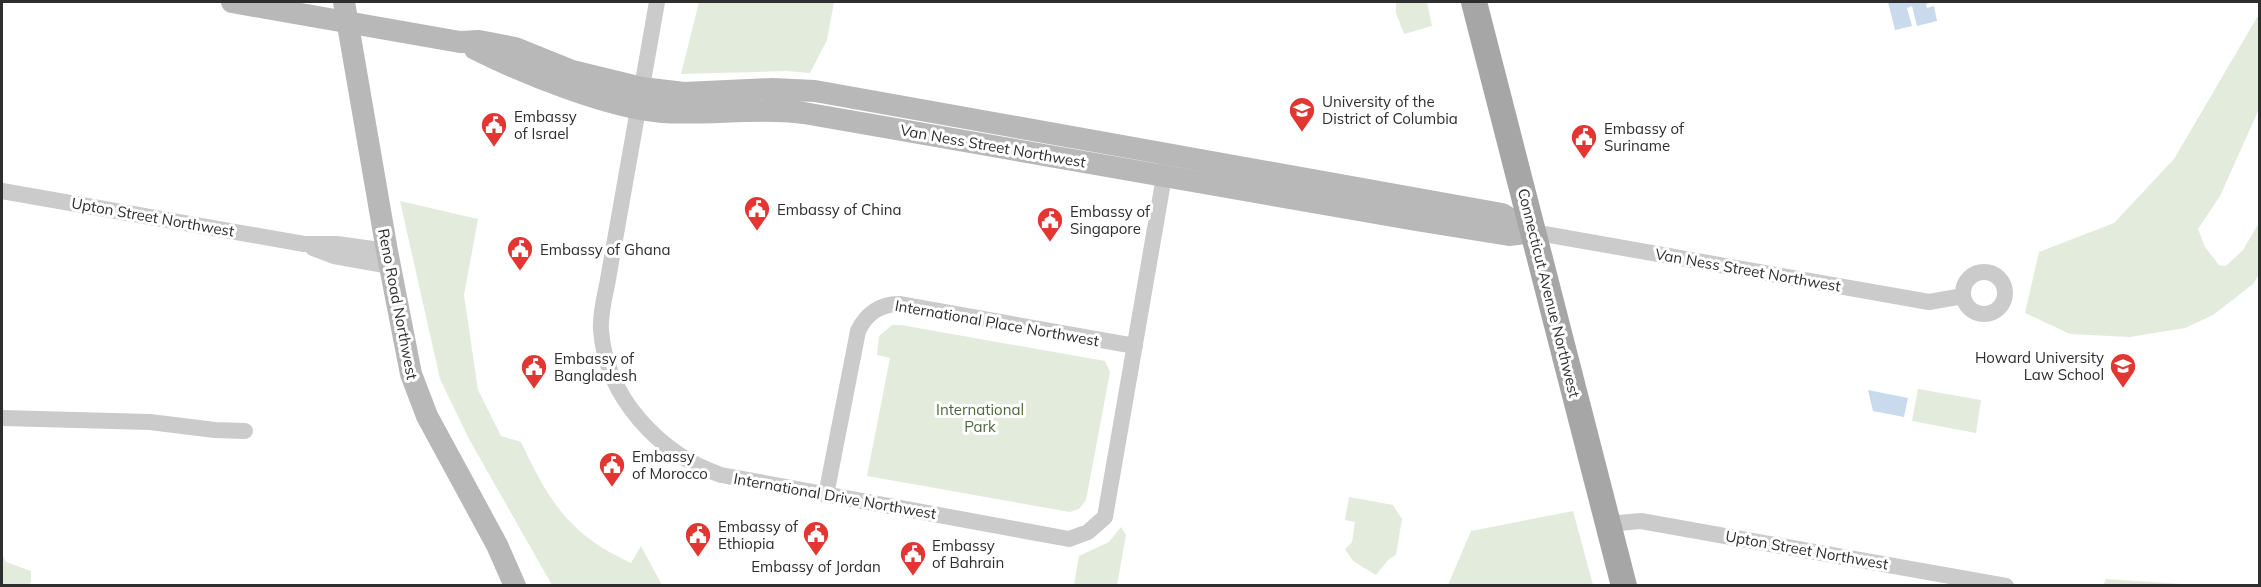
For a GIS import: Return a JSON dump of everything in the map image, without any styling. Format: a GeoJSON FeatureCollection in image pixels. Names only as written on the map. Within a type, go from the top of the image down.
{"type":"FeatureCollection","features":[{"type":"Feature","properties":{"kind":"main road","name":"Van Ness Street Northwest"},"geometry":{"type":"LineString","coordinates":[[232,2],[346,12],[460,42],[551,81],[603,99],[641,98],[661,112],[753,110],[804,113],[1502,214],[1533,232]]}},
{"type":"Feature","properties":{"kind":"main road","name":"Connecticut Avenue Northwest"},"geometry":{"type":"LineString","coordinates":[[1474,2],[1624,585]]}},
{"type":"Feature","properties":{"kind":"main road","name":"Reno Road Northwest"},"geometry":{"type":"LineString","coordinates":[[346,12],[407,359],[421,403],[493,538],[515,585]]}},
{"type":"Feature","properties":{"kind":"street","name":"International Drive Northwest"},"geometry":{"type":"LineString","coordinates":[[657,2],[602,319],[605,351],[616,383],[627,402],[651,431],[672,450],[696,465],[737,479],[1069,539],[1082,536],[1098,525],[1105,517],[1166,166]]}},
{"type":"Feature","properties":{"kind":"street","name":"Upton Street Northwest"},"geometry":{"type":"LineString","coordinates":[[2,191],[304,244],[333,256],[388,258]]}},
{"type":"Feature","properties":{"kind":"street","name":"Van Ness Street Northwest"},"geometry":{"type":"LineString","coordinates":[[1533,232],[1929,302],[1963,296]]}},
{"type":"Feature","properties":{"kind":"street","name":"International Place Northwest"},"geometry":{"type":"LineString","coordinates":[[826,495],[858,331],[863,320],[880,308],[899,304],[1135,346]]}},
{"type":"Feature","properties":{"kind":"street"},"geometry":{"type":"LineString","coordinates":[[2,418],[150,422],[214,430],[245,430]]}},
{"type":"Feature","properties":{"kind":"street","name":"Upton Street Northwest"},"geometry":{"type":"LineString","coordinates":[[1608,524],[1641,521],[2006,585]]}},
{"type":"Feature","properties":{"kind":"green space"},"geometry":{"type":"Polygon","coordinates":[[[699,2],[834,2],[827,40],[810,73],[786,71],[681,74],[699,2]]]}},
{"type":"Feature","properties":{"kind":"green space"},"geometry":{"type":"Polygon","coordinates":[[[1396,2],[1427,2],[1432,26],[1404,34],[1396,13],[1396,2]]]}},
{"type":"Feature","properties":{"kind":"green space"},"geometry":{"type":"Polygon","coordinates":[[[2259,14],[2259,109],[2220,196],[2198,229],[2205,247],[2219,265],[2226,266],[2243,250],[2259,223],[2259,274],[2253,284],[2213,315],[2185,328],[2130,337],[2070,334],[2025,313],[2039,252],[2114,223],[2174,159],[2259,14]]]}},
{"type":"Feature","properties":{"kind":"green space"},"geometry":{"type":"Polygon","coordinates":[[[400,201],[478,219],[464,295],[478,390],[501,436],[521,442],[552,499],[577,528],[592,541],[631,563],[641,546],[662,585],[552,585],[469,439],[440,379],[400,201]]]}},
{"type":"Feature","properties":{"kind":"green space","name":"International Park"},"geometry":{"type":"Polygon","coordinates":[[[892,325],[1105,361],[1110,372],[1086,500],[1079,509],[1070,512],[867,476],[890,358],[877,355],[879,336],[892,325]]]}},
{"type":"Feature","properties":{"kind":"green space"},"geometry":{"type":"Polygon","coordinates":[[[1918,389],[1981,400],[1976,433],[1912,421],[1918,389]]]}},
{"type":"Feature","properties":{"kind":"green space"},"geometry":{"type":"Polygon","coordinates":[[[1349,497],[1393,505],[1402,519],[1396,555],[1389,559],[1376,575],[1353,561],[1345,549],[1352,542],[1355,522],[1345,520],[1349,497]]]}},
{"type":"Feature","properties":{"kind":"green space"},"geometry":{"type":"Polygon","coordinates":[[[1573,511],[1593,585],[1448,585],[1471,531],[1573,511]]]}},
{"type":"Feature","properties":{"kind":"green space"},"geometry":{"type":"Polygon","coordinates":[[[1121,527],[1126,535],[1117,585],[1074,585],[1079,556],[1109,542],[1121,527]]]}},
{"type":"Feature","properties":{"kind":"green space"},"geometry":{"type":"Polygon","coordinates":[[[2,554],[6,562],[31,571],[31,582],[28,585],[2,585],[2,554]]]}},
{"type":"Feature","properties":{"kind":"green space"},"geometry":{"type":"Polygon","coordinates":[[[2106,579],[2197,585],[2103,585],[2106,579]]]}},
{"type":"Feature","properties":{"kind":"water"},"geometry":{"type":"Polygon","coordinates":[[[1888,2],[1935,2],[1926,4],[1927,8],[1934,6],[1937,21],[1917,26],[1912,6],[1907,8],[1912,26],[1895,30],[1888,2]]]}},
{"type":"Feature","properties":{"kind":"water"},"geometry":{"type":"Polygon","coordinates":[[[1868,390],[1908,398],[1904,417],[1873,411],[1868,390]]]}},
{"type":"Feature","properties":{"kind":"place","name":"University of the District of Columbia"},"geometry":{"type":"Point","coordinates":[1302,133]}},
{"type":"Feature","properties":{"kind":"place","name":"Embassy of Israel"},"geometry":{"type":"Point","coordinates":[494,148]}},
{"type":"Feature","properties":{"kind":"place","name":"Embassy of Suriname"},"geometry":{"type":"Point","coordinates":[1584,160]}},
{"type":"Feature","properties":{"kind":"place","name":"Embassy of China"},"geometry":{"type":"Point","coordinates":[757,232]}},
{"type":"Feature","properties":{"kind":"place","name":"Embassy of Singapore"},"geometry":{"type":"Point","coordinates":[1050,243]}},
{"type":"Feature","properties":{"kind":"place","name":"Embassy of Ghana"},"geometry":{"type":"Point","coordinates":[520,272]}},
{"type":"Feature","properties":{"kind":"place","name":"Howard University Law School"},"geometry":{"type":"Point","coordinates":[2123,389]}},
{"type":"Feature","properties":{"kind":"place","name":"Embassy of Bangladesh"},"geometry":{"type":"Point","coordinates":[534,390]}},
{"type":"Feature","properties":{"kind":"place","name":"Embassy of Morocco"},"geometry":{"type":"Point","coordinates":[612,488]}},
{"type":"Feature","properties":{"kind":"place","name":"Embassy of Jordan"},"geometry":{"type":"Point","coordinates":[816,557]}},
{"type":"Feature","properties":{"kind":"place","name":"Embassy of Ethiopia"},"geometry":{"type":"Point","coordinates":[698,558]}},
{"type":"Feature","properties":{"kind":"place","name":"Embassy of Bahrain"},"geometry":{"type":"Point","coordinates":[913,577]}}]}
